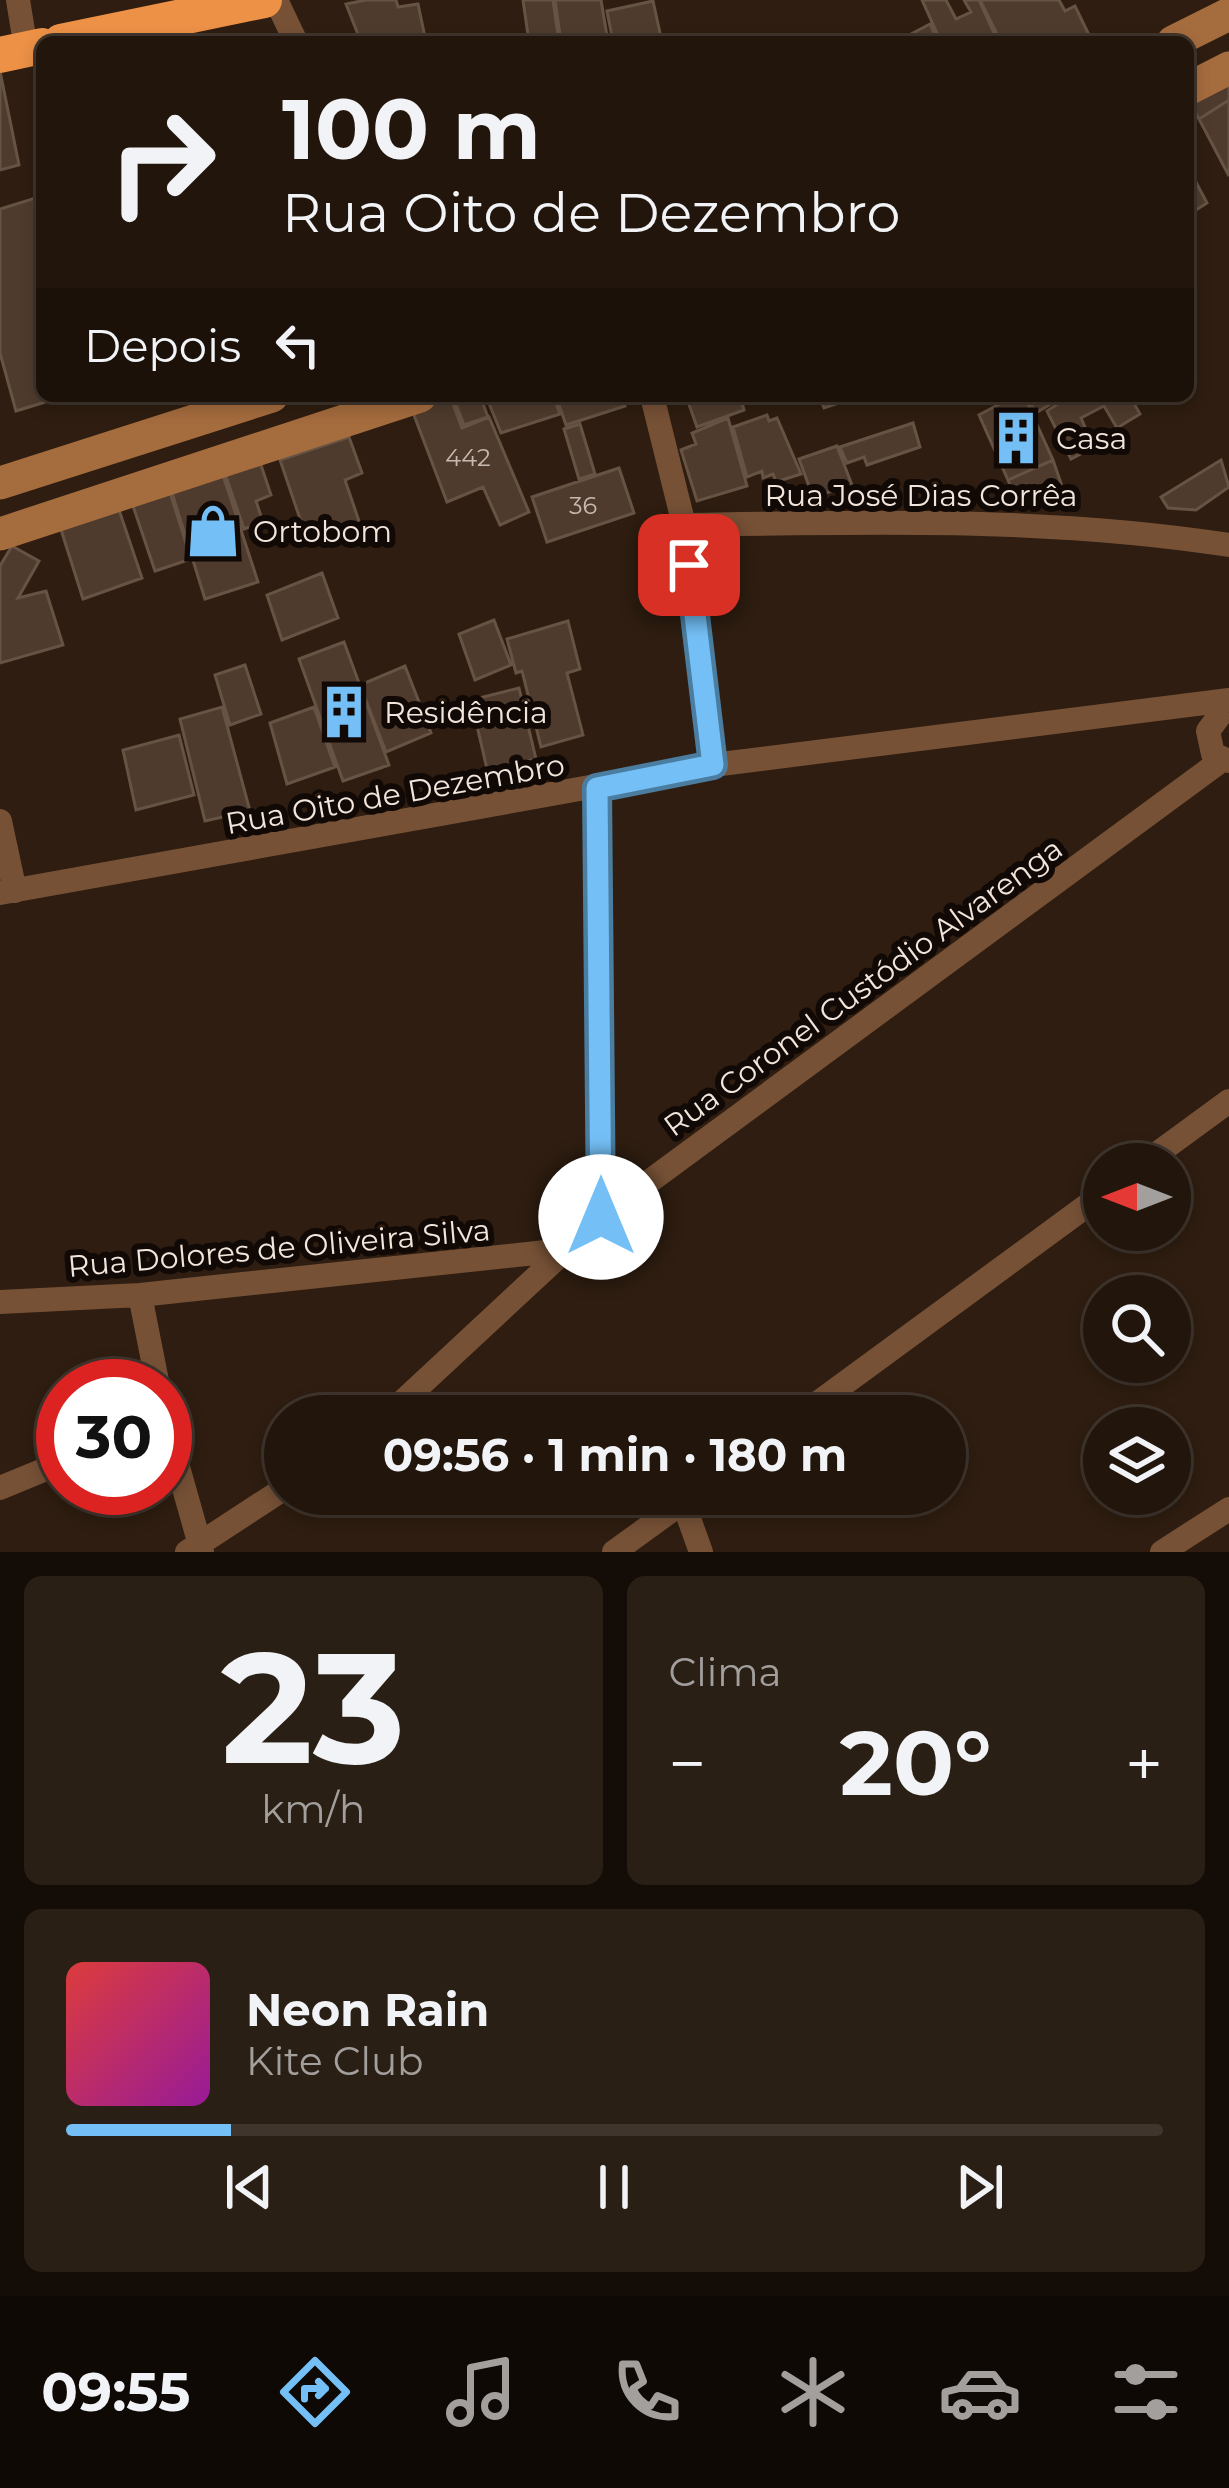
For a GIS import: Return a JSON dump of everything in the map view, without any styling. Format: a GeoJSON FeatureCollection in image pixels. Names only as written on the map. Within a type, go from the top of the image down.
{"type":"FeatureCollection","features":[{"type":"Feature","properties":{"kind":"highway"},"geometry":{"type":"LineString","coordinates":[[90,36],[264,0]]}},
{"type":"Feature","properties":{"kind":"main road"},"geometry":{"type":"LineString","coordinates":[[1185,36],[1229,14]]}},
{"type":"Feature","properties":{"kind":"main road"},"geometry":{"type":"LineString","coordinates":[[1194,86],[1229,68]]}},
{"type":"Feature","properties":{"kind":"main road"},"geometry":{"type":"LineString","coordinates":[[0,483],[253,402]]}},
{"type":"Feature","properties":{"kind":"main road"},"geometry":{"type":"LineString","coordinates":[[0,534],[401,402]]}},
{"type":"Feature","properties":{"kind":"street"},"geometry":{"type":"LineString","coordinates":[[17,0],[32,48]]}},
{"type":"Feature","properties":{"kind":"street"},"geometry":{"type":"LineString","coordinates":[[276,0],[293,36]]}},
{"type":"Feature","properties":{"kind":"street"},"geometry":{"type":"LineString","coordinates":[[653,402],[684,525],[713,765]]}},
{"type":"Feature","properties":{"kind":"street","name":"Rua José Dias Corrêa"},"geometry":{"type":"LineString","coordinates":[[684,525],[967,520],[1095,526],[1229,545]]}},
{"type":"Feature","properties":{"kind":"street"},"geometry":{"type":"LineString","coordinates":[[1226,761],[1213,754],[1208,731],[1229,702]]}},
{"type":"Feature","properties":{"kind":"street","name":"Rua Oito de Dezembro"},"geometry":{"type":"LineString","coordinates":[[8,892],[713,765],[1229,702]]}},
{"type":"Feature","properties":{"kind":"street","name":"Rua Coronel Custódio Alvarenga"},"geometry":{"type":"LineString","coordinates":[[409,1395],[601,1217],[1226,761]]}},
{"type":"Feature","properties":{"kind":"street"},"geometry":{"type":"LineString","coordinates":[[597,788],[601,1217]]}},
{"type":"Feature","properties":{"kind":"street"},"geometry":{"type":"LineString","coordinates":[[0,821],[8,892]]}},
{"type":"Feature","properties":{"kind":"street"},"geometry":{"type":"LineString","coordinates":[[1172,1143],[1229,1101]]}},
{"type":"Feature","properties":{"kind":"street"},"geometry":{"type":"LineString","coordinates":[[829,1395],[1083,1208]]}},
{"type":"Feature","properties":{"kind":"street","name":"Rua Dolores de Oliveira Silva"},"geometry":{"type":"LineString","coordinates":[[0,1302],[140,1294],[564,1250]]}},
{"type":"Feature","properties":{"kind":"street"},"geometry":{"type":"LineString","coordinates":[[140,1294],[153,1359]]}},
{"type":"Feature","properties":{"kind":"street"},"geometry":{"type":"LineString","coordinates":[[0,1488],[36,1473]]}},
{"type":"Feature","properties":{"kind":"street"},"geometry":{"type":"LineString","coordinates":[[188,1515],[196,1549],[264,1502]]}},
{"type":"Feature","properties":{"kind":"street"},"geometry":{"type":"LineString","coordinates":[[1162,1552],[1229,1509]]}},
{"type":"Feature","properties":{"kind":"street"},"geometry":{"type":"LineString","coordinates":[[614,1552],[665,1515]]}},
{"type":"Feature","properties":{"kind":"street"},"geometry":{"type":"LineString","coordinates":[[692,1515],[700,1552]]}},
{"type":"Feature","properties":{"kind":"building"},"geometry":{"type":"Polygon","coordinates":[[[396,0],[398,7],[418,4],[425,36],[359,36],[346,4],[396,0]]]}},
{"type":"Feature","properties":{"kind":"building"},"geometry":{"type":"Polygon","coordinates":[[[523,0],[553,0],[558,36],[528,36],[523,0]]]}},
{"type":"Feature","properties":{"kind":"building"},"geometry":{"type":"Polygon","coordinates":[[[555,0],[601,0],[607,36],[560,36],[555,0]]]}},
{"type":"Feature","properties":{"kind":"building"},"geometry":{"type":"Polygon","coordinates":[[[922,0],[946,0],[956,19],[971,12],[964,0],[979,0],[995,36],[938,36],[922,0]]]}},
{"type":"Feature","properties":{"kind":"building"},"geometry":{"type":"Polygon","coordinates":[[[980,0],[1059,0],[1065,11],[1075,6],[1090,36],[998,36],[980,0]]]}},
{"type":"Feature","properties":{"kind":"building"},"geometry":{"type":"Polygon","coordinates":[[[653,1],[661,36],[612,36],[607,11],[653,1]]]}},
{"type":"Feature","properties":{"kind":"building"},"geometry":{"type":"Polygon","coordinates":[[[930,24],[935,36],[908,36],[930,24]]]}},
{"type":"Feature","properties":{"kind":"building"},"geometry":{"type":"Polygon","coordinates":[[[0,71],[19,165],[0,170],[0,71]]]}},
{"type":"Feature","properties":{"kind":"building"},"geometry":{"type":"Polygon","coordinates":[[[1229,72],[1229,100],[1199,119],[1194,94],[1229,72]]]}},
{"type":"Feature","properties":{"kind":"building"},"geometry":{"type":"Polygon","coordinates":[[[1229,100],[1229,176],[1199,119],[1229,100]]]}},
{"type":"Feature","properties":{"kind":"building"},"geometry":{"type":"Polygon","coordinates":[[[1194,178],[1207,203],[1194,211],[1194,178]]]}},
{"type":"Feature","properties":{"kind":"building"},"geometry":{"type":"Polygon","coordinates":[[[36,198],[36,402],[45,402],[16,411],[0,353],[0,209],[36,198]]]}},
{"type":"Feature","properties":{"kind":"building"},"geometry":{"type":"Polygon","coordinates":[[[409,402],[452,402],[462,428],[489,417],[529,512],[500,525],[483,487],[447,502],[409,402]]]}},
{"type":"Feature","properties":{"kind":"building"},"geometry":{"type":"Polygon","coordinates":[[[455,402],[482,402],[488,417],[464,425],[455,402]]]}},
{"type":"Feature","properties":{"kind":"building"},"geometry":{"type":"Polygon","coordinates":[[[488,402],[555,402],[560,414],[501,433],[488,402]]]}},
{"type":"Feature","properties":{"kind":"building"},"geometry":{"type":"Polygon","coordinates":[[[558,402],[623,402],[625,406],[566,425],[558,402]]]}},
{"type":"Feature","properties":{"kind":"building"},"geometry":{"type":"Polygon","coordinates":[[[688,402],[742,402],[744,410],[697,427],[688,402]]]}},
{"type":"Feature","properties":{"kind":"building","name":"Casa"},"geometry":{"type":"Polygon","coordinates":[[[1004,402],[1027,402],[1053,460],[1008,480],[979,415],[1004,402]]]}},
{"type":"Feature","properties":{"kind":"building"},"geometry":{"type":"Polygon","coordinates":[[[1030,402],[1054,402],[1036,413],[1030,402]]]}},
{"type":"Feature","properties":{"kind":"building","name":"Casa"},"geometry":{"type":"Polygon","coordinates":[[[1061,402],[1133,402],[1140,414],[1117,428],[1104,406],[1081,418],[1094,447],[1071,459],[1047,411],[1061,402]]]}},
{"type":"Feature","properties":{"kind":"building"},"geometry":{"type":"Polygon","coordinates":[[[767,415],[769,421],[777,418],[801,474],[776,482],[773,474],[763,478],[762,471],[747,477],[733,427],[767,415]]]}},
{"type":"Feature","properties":{"kind":"building"},"geometry":{"type":"Polygon","coordinates":[[[728,418],[747,486],[697,501],[681,450],[696,444],[692,433],[728,418]]]}},
{"type":"Feature","properties":{"kind":"building"},"geometry":{"type":"Polygon","coordinates":[[[913,423],[920,447],[867,465],[864,457],[847,463],[840,447],[913,423]]]}},
{"type":"Feature","properties":{"kind":"building"},"geometry":{"type":"Polygon","coordinates":[[[580,424],[595,474],[579,479],[564,429],[580,424]]]}},
{"type":"Feature","properties":{"kind":"building"},"geometry":{"type":"Polygon","coordinates":[[[349,437],[362,473],[345,480],[361,527],[309,545],[280,460],[349,437]]]}},
{"type":"Feature","properties":{"kind":"building"},"geometry":{"type":"Polygon","coordinates":[[[837,446],[852,485],[813,497],[799,459],[837,446]]]}},
{"type":"Feature","properties":{"kind":"building"},"geometry":{"type":"Polygon","coordinates":[[[256,450],[271,495],[256,501],[263,522],[244,529],[221,462],[256,450]]]}},
{"type":"Feature","properties":{"kind":"building"},"geometry":{"type":"Polygon","coordinates":[[[1053,460],[1066,498],[1015,497],[1008,480],[1053,460]]]}},
{"type":"Feature","properties":{"kind":"building"},"geometry":{"type":"Polygon","coordinates":[[[1221,460],[1229,487],[1196,510],[1168,508],[1161,497],[1221,460]]]}},
{"type":"Feature","properties":{"kind":"building","name":"Ortobom"},"geometry":{"type":"Polygon","coordinates":[[[219,463],[258,582],[205,599],[168,480],[219,463]]]}},
{"type":"Feature","properties":{"kind":"building"},"geometry":{"type":"Polygon","coordinates":[[[619,468],[634,513],[547,542],[532,497],[619,468]]]}},
{"type":"Feature","properties":{"kind":"building"},"geometry":{"type":"Polygon","coordinates":[[[166,480],[191,559],[155,571],[129,494],[166,480]]]}},
{"type":"Feature","properties":{"kind":"building"},"geometry":{"type":"Polygon","coordinates":[[[115,498],[142,578],[83,599],[57,517],[115,498]]]}},
{"type":"Feature","properties":{"kind":"building"},"geometry":{"type":"Polygon","coordinates":[[[12,546],[39,561],[18,598],[46,591],[63,645],[0,663],[0,566],[12,546]]]}},
{"type":"Feature","properties":{"kind":"building","name":"Residência"},"geometry":{"type":"Polygon","coordinates":[[[322,573],[338,618],[282,640],[267,595],[322,573]]]}},
{"type":"Feature","properties":{"kind":"building","name":"Residência"},"geometry":{"type":"Polygon","coordinates":[[[494,620],[511,665],[475,680],[459,634],[494,620]]]}},
{"type":"Feature","properties":{"kind":"building","name":"Residência"},"geometry":{"type":"Polygon","coordinates":[[[568,621],[580,669],[567,673],[583,735],[541,747],[522,671],[516,673],[507,639],[568,621]]]}},
{"type":"Feature","properties":{"kind":"building","name":"Residência"},"geometry":{"type":"Polygon","coordinates":[[[344,642],[389,765],[343,781],[299,659],[344,642]]]}},
{"type":"Feature","properties":{"kind":"building"},"geometry":{"type":"Polygon","coordinates":[[[245,665],[261,714],[230,725],[215,675],[245,665]]]}},
{"type":"Feature","properties":{"kind":"building","name":"Residência"},"geometry":{"type":"Polygon","coordinates":[[[405,666],[431,733],[386,752],[360,685],[405,666]]]}},
{"type":"Feature","properties":{"kind":"building","name":"Residência"},"geometry":{"type":"Polygon","coordinates":[[[519,688],[536,759],[487,769],[471,700],[519,688]]]}},
{"type":"Feature","properties":{"kind":"building"},"geometry":{"type":"Polygon","coordinates":[[[222,707],[250,811],[205,821],[180,719],[222,707]]]}},
{"type":"Feature","properties":{"kind":"building","name":"Residência"},"geometry":{"type":"Polygon","coordinates":[[[314,707],[335,767],[287,784],[270,723],[314,707]]]}},
{"type":"Feature","properties":{"kind":"building"},"geometry":{"type":"Polygon","coordinates":[[[179,735],[194,795],[136,810],[123,750],[179,735]]]}},
{"type":"Feature","properties":{"kind":"place","name":"Casa"},"geometry":{"type":"Point","coordinates":[1016,438]}},
{"type":"Feature","properties":{"kind":"place","name":"Ortobom"},"geometry":{"type":"Point","coordinates":[213,531]}},
{"type":"Feature","properties":{"kind":"place","name":"Residência"},"geometry":{"type":"Point","coordinates":[344,712]}},
{"type":"Feature","properties":{"kind":"route"},"geometry":{"type":"LineString","coordinates":[[601,1217],[597,788],[713,765],[689,565]]}}]}
